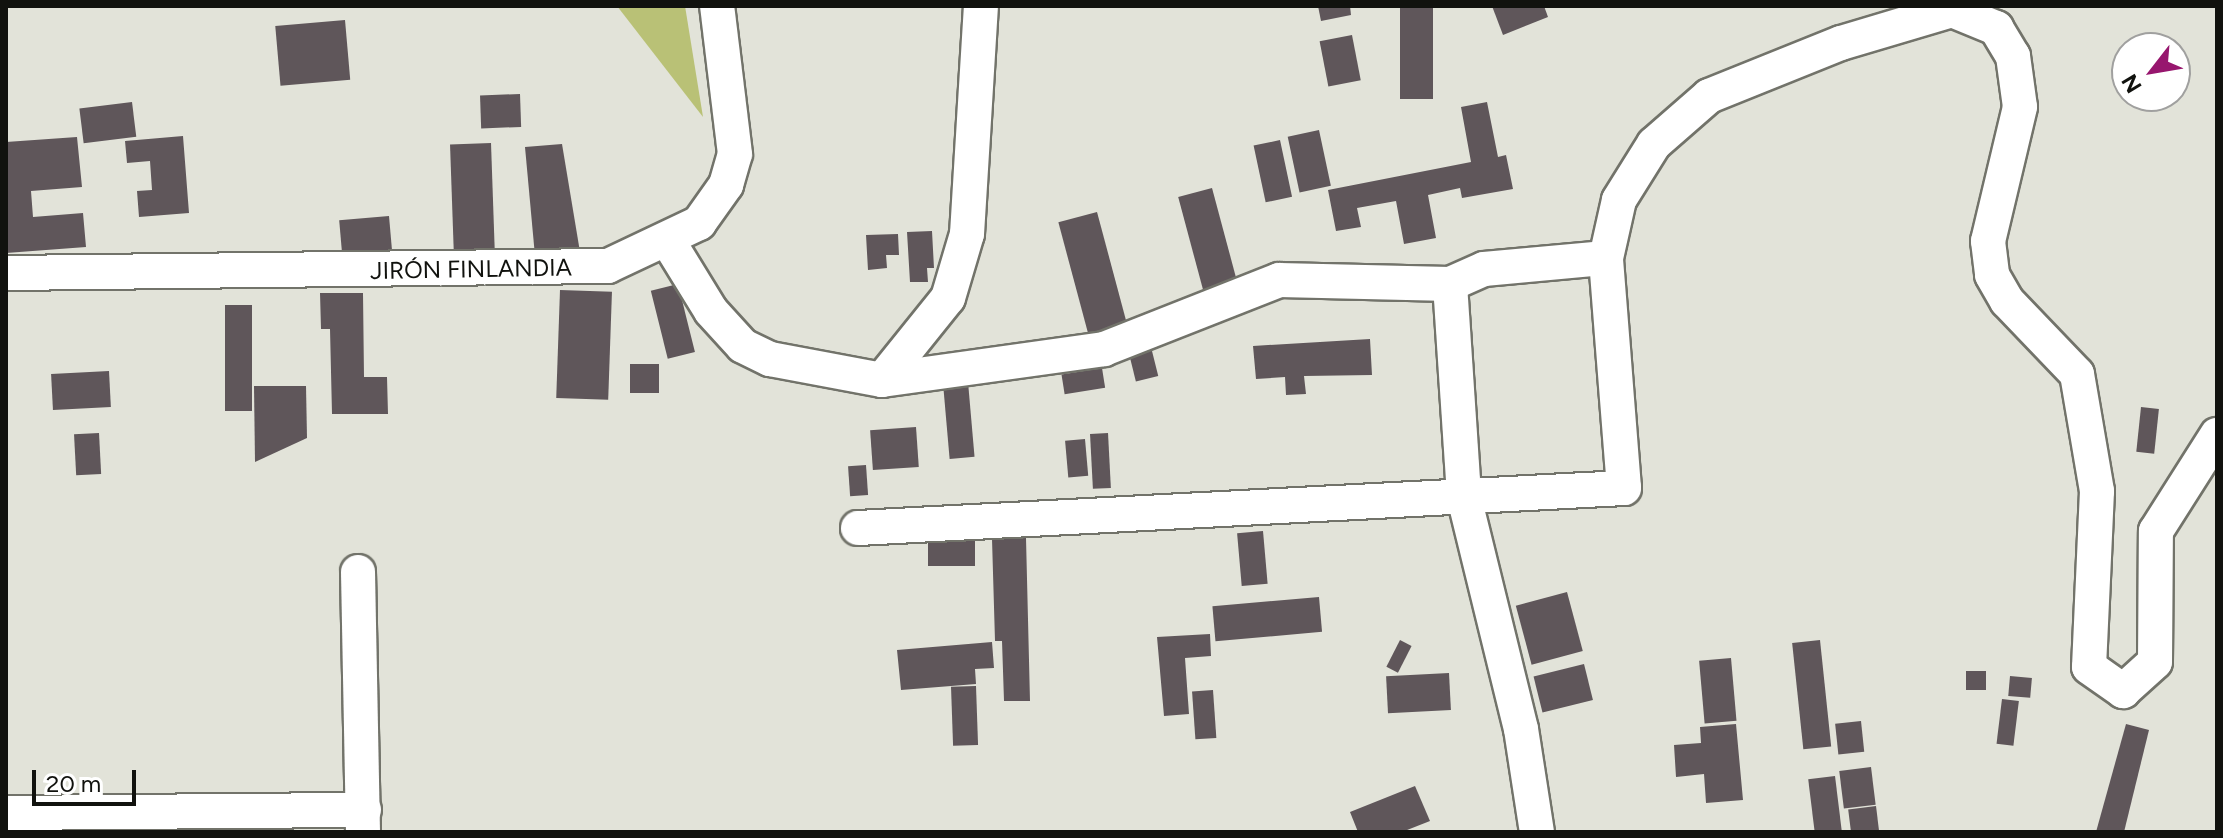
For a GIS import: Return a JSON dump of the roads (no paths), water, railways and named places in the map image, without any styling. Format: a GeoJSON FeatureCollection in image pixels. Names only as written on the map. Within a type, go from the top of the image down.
{"type":"FeatureCollection","features":[{"type":"Feature","properties":{"kind":"street","name":"JIRÓN FINLANDIA"},"geometry":{"type":"LineString","coordinates":[[6,273],[608,266],[668,241],[699,223],[726,185],[735,154],[717,6]]}},
{"type":"Feature","properties":{"kind":"street"},"geometry":{"type":"LineString","coordinates":[[882,380],[948,298],[967,234],[981,6]]}},
{"type":"Feature","properties":{"kind":"street"},"geometry":{"type":"LineString","coordinates":[[858,528],[1624,488],[1606,258],[1619,200],[1654,144],[1709,96],[1841,43],[1952,8],[1996,28],[2013,56],[2020,107],[1988,241],[1992,275],[2007,301],[2077,374],[2097,491],[2089,667],[2123,691],[2155,662],[2156,531],[2217,435]]}},
{"type":"Feature","properties":{"kind":"street"},"geometry":{"type":"LineString","coordinates":[[668,241],[711,311],[743,346],[770,359],[882,380],[1104,349],[1279,280],[1450,284],[1484,269],[1606,258]]}},
{"type":"Feature","properties":{"kind":"street"},"geometry":{"type":"LineString","coordinates":[[1450,284],[1464,497],[1521,729],[1537,832]]}},
{"type":"Feature","properties":{"kind":"street"},"geometry":{"type":"LineString","coordinates":[[6,813],[364,821],[358,572]]}}]}
